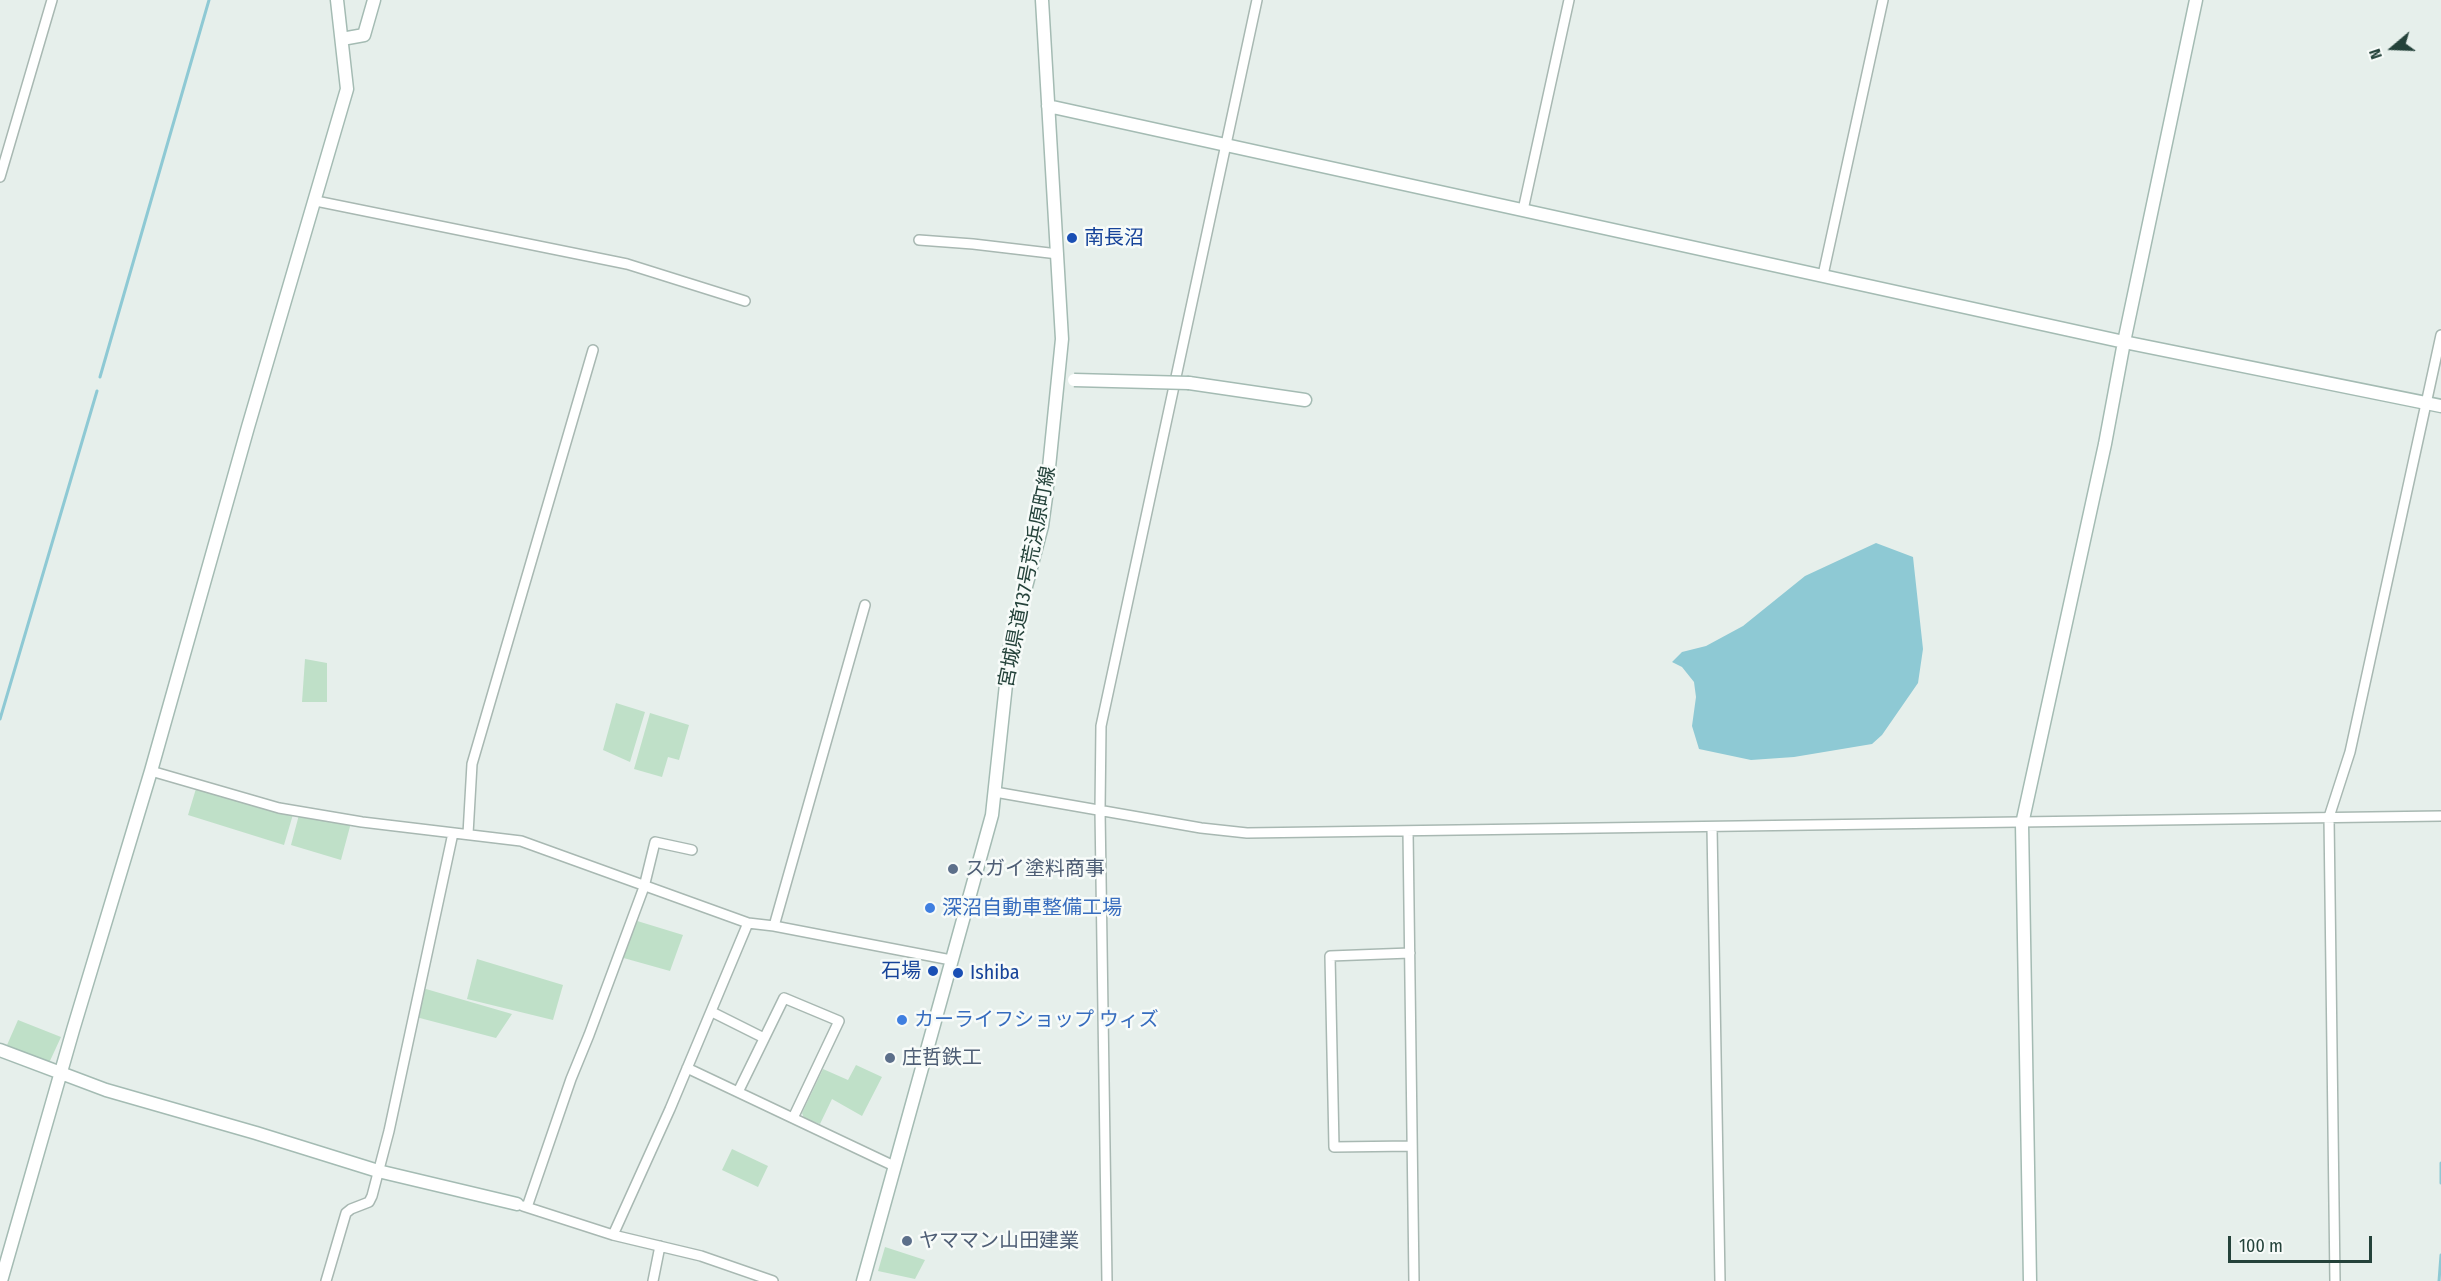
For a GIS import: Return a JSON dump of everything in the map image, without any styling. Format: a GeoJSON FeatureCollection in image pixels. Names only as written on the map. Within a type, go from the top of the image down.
{"type":"FeatureCollection","features":[{"type":"Feature","properties":{"kind":"street"},"geometry":{"type":"LineString","coordinates":[[0,177],[52,0]]}},
{"type":"Feature","properties":{"kind":"street"},"geometry":{"type":"LineString","coordinates":[[1,1281],[151,771],[347,89],[337,0]]}},
{"type":"Feature","properties":{"kind":"street"},"geometry":{"type":"LineString","coordinates":[[342,39],[364,35],[374,0]]}},
{"type":"Feature","properties":{"kind":"street","name":"宮城県道137号荒浜原町線"},"geometry":{"type":"LineString","coordinates":[[863,1281],[992,815],[1010,647],[1042,526],[1062,339],[1042,0]]}},
{"type":"Feature","properties":{"kind":"street"},"geometry":{"type":"LineString","coordinates":[[1107,1281],[1100,810],[1101,726],[1257,0]]}},
{"type":"Feature","properties":{"kind":"street"},"geometry":{"type":"LineString","coordinates":[[1523,210],[1569,0]]}},
{"type":"Feature","properties":{"kind":"street"},"geometry":{"type":"LineString","coordinates":[[1822,276],[1883,0]]}},
{"type":"Feature","properties":{"kind":"street"},"geometry":{"type":"LineString","coordinates":[[2030,1281],[2022,824],[2105,444],[2124,342],[2196,0]]}},
{"type":"Feature","properties":{"kind":"street"},"geometry":{"type":"LineString","coordinates":[[1048,106],[2124,342],[2441,406]]}},
{"type":"Feature","properties":{"kind":"street"},"geometry":{"type":"LineString","coordinates":[[316,201],[627,264],[745,301]]}},
{"type":"Feature","properties":{"kind":"street"},"geometry":{"type":"LineString","coordinates":[[919,240],[973,243],[1058,254]]}},
{"type":"Feature","properties":{"kind":"street"},"geometry":{"type":"LineString","coordinates":[[2335,1281],[2328,817],[2350,752],[2441,335]]}},
{"type":"Feature","properties":{"kind":"street"},"geometry":{"type":"LineString","coordinates":[[468,834],[472,764],[592,350]]}},
{"type":"Feature","properties":{"kind":"street"},"geometry":{"type":"LineString","coordinates":[[1059,380],[1189,383],[1305,400]]}},
{"type":"Feature","properties":{"kind":"street"},"geometry":{"type":"LineString","coordinates":[[774,926],[865,605]]}},
{"type":"Feature","properties":{"kind":"street"},"geometry":{"type":"LineString","coordinates":[[151,771],[279,808],[362,822],[503,837],[540,847],[644,887],[748,923],[951,960]]}},
{"type":"Feature","properties":{"kind":"street"},"geometry":{"type":"LineString","coordinates":[[995,792],[1247,833],[2022,824],[2441,816]]}},
{"type":"Feature","properties":{"kind":"street"},"geometry":{"type":"LineString","coordinates":[[1712,827],[1720,1281]]}},
{"type":"Feature","properties":{"kind":"street"},"geometry":{"type":"LineString","coordinates":[[1408,831],[1414,1281]]}},
{"type":"Feature","properties":{"kind":"street"},"geometry":{"type":"LineString","coordinates":[[326,1281],[346,1213],[354,1207],[369,1202],[372,1196],[389,1131],[453,833]]}},
{"type":"Feature","properties":{"kind":"street"},"geometry":{"type":"LineString","coordinates":[[522,1206],[570,1079],[597,1016],[644,887],[655,842],[692,850]]}},
{"type":"Feature","properties":{"kind":"street"},"geometry":{"type":"LineString","coordinates":[[613,1235],[712,1012],[748,923]]}},
{"type":"Feature","properties":{"kind":"street"},"geometry":{"type":"LineString","coordinates":[[1410,953],[1330,956],[1334,1147],[1412,1146]]}},
{"type":"Feature","properties":{"kind":"street"},"geometry":{"type":"LineString","coordinates":[[738,1092],[784,998],[839,1021],[793,1118]]}},
{"type":"Feature","properties":{"kind":"street"},"geometry":{"type":"LineString","coordinates":[[712,1012],[764,1038]]}},
{"type":"Feature","properties":{"kind":"street"},"geometry":{"type":"LineString","coordinates":[[0,1050],[106,1090],[378,1171],[522,1206],[613,1235],[701,1256],[773,1281]]}},
{"type":"Feature","properties":{"kind":"street"},"geometry":{"type":"LineString","coordinates":[[687,1068],[894,1166]]}},
{"type":"Feature","properties":{"kind":"street"},"geometry":{"type":"LineString","coordinates":[[653,1281],[660,1246]]}},
{"type":"Feature","properties":{"kind":"green space"},"geometry":{"type":"Polygon","coordinates":[[[305,659],[327,663],[327,702],[302,702],[305,659]]]}},
{"type":"Feature","properties":{"kind":"green space"},"geometry":{"type":"Polygon","coordinates":[[[616,703],[645,712],[630,762],[603,750],[616,703]]]}},
{"type":"Feature","properties":{"kind":"green space"},"geometry":{"type":"Polygon","coordinates":[[[650,713],[689,725],[679,760],[668,757],[662,777],[634,769],[650,713]]]}},
{"type":"Feature","properties":{"kind":"green space"},"geometry":{"type":"Polygon","coordinates":[[[198,782],[294,811],[284,845],[188,815],[198,782]]]}},
{"type":"Feature","properties":{"kind":"green space"},"geometry":{"type":"Polygon","coordinates":[[[300,811],[352,819],[341,860],[291,845],[300,811]]]}},
{"type":"Feature","properties":{"kind":"green space"},"geometry":{"type":"Polygon","coordinates":[[[634,920],[683,935],[670,971],[620,957],[634,920]]]}},
{"type":"Feature","properties":{"kind":"green space"},"geometry":{"type":"Polygon","coordinates":[[[477,959],[563,985],[553,1020],[467,999],[477,959]]]}},
{"type":"Feature","properties":{"kind":"green space"},"geometry":{"type":"Polygon","coordinates":[[[426,989],[512,1014],[496,1038],[416,1017],[422,991],[426,989]]]}},
{"type":"Feature","properties":{"kind":"green space"},"geometry":{"type":"Polygon","coordinates":[[[18,1020],[61,1037],[49,1063],[7,1045],[18,1020]]]}},
{"type":"Feature","properties":{"kind":"green space"},"geometry":{"type":"Polygon","coordinates":[[[856,1065],[882,1077],[862,1116],[832,1099],[820,1124],[804,1118],[802,1113],[823,1069],[848,1080],[856,1065]]]}},
{"type":"Feature","properties":{"kind":"green space"},"geometry":{"type":"Polygon","coordinates":[[[732,1149],[768,1166],[758,1187],[722,1170],[732,1149]]]}},
{"type":"Feature","properties":{"kind":"green space"},"geometry":{"type":"Polygon","coordinates":[[[885,1247],[925,1260],[915,1279],[878,1271],[885,1247]]]}},
{"type":"Feature","properties":{"kind":"water"},"geometry":{"type":"Polygon","coordinates":[[[1876,543],[1913,557],[1923,649],[1918,683],[1882,735],[1872,744],[1794,757],[1751,760],[1699,749],[1692,726],[1696,697],[1694,682],[1682,667],[1672,662],[1682,652],[1706,646],[1743,626],[1805,576],[1876,543]]]}},
{"type":"Feature","properties":{"kind":"waterway"},"geometry":{"type":"LineString","coordinates":[[100,377],[209,0]]}},
{"type":"Feature","properties":{"kind":"waterway"},"geometry":{"type":"LineString","coordinates":[[0,719],[97,391]]}},
{"type":"Feature","properties":{"kind":"waterway"},"geometry":{"type":"LineString","coordinates":[[2441,1163],[2441,1183]]}},
{"type":"Feature","properties":{"kind":"waterway"},"geometry":{"type":"LineString","coordinates":[[2439,1281],[2441,1255]]}},
{"type":"Feature","properties":{"kind":"place","name":"南長沼"},"geometry":{"type":"Point","coordinates":[1072,238]}},
{"type":"Feature","properties":{"kind":"place","name":"スガイ塗料商事"},"geometry":{"type":"Point","coordinates":[953,869]}},
{"type":"Feature","properties":{"kind":"place","name":"深沼自動車整備工場"},"geometry":{"type":"Point","coordinates":[930,908]}},
{"type":"Feature","properties":{"kind":"place","name":"石場"},"geometry":{"type":"Point","coordinates":[933,971]}},
{"type":"Feature","properties":{"kind":"place","name":"Ishiba"},"geometry":{"type":"Point","coordinates":[958,973]}},
{"type":"Feature","properties":{"kind":"place","name":"カーライフショップ ウィズ"},"geometry":{"type":"Point","coordinates":[902,1020]}},
{"type":"Feature","properties":{"kind":"place","name":"庄哲鉄工"},"geometry":{"type":"Point","coordinates":[890,1058]}},
{"type":"Feature","properties":{"kind":"place","name":"ヤママン山田建業"},"geometry":{"type":"Point","coordinates":[907,1241]}}]}
